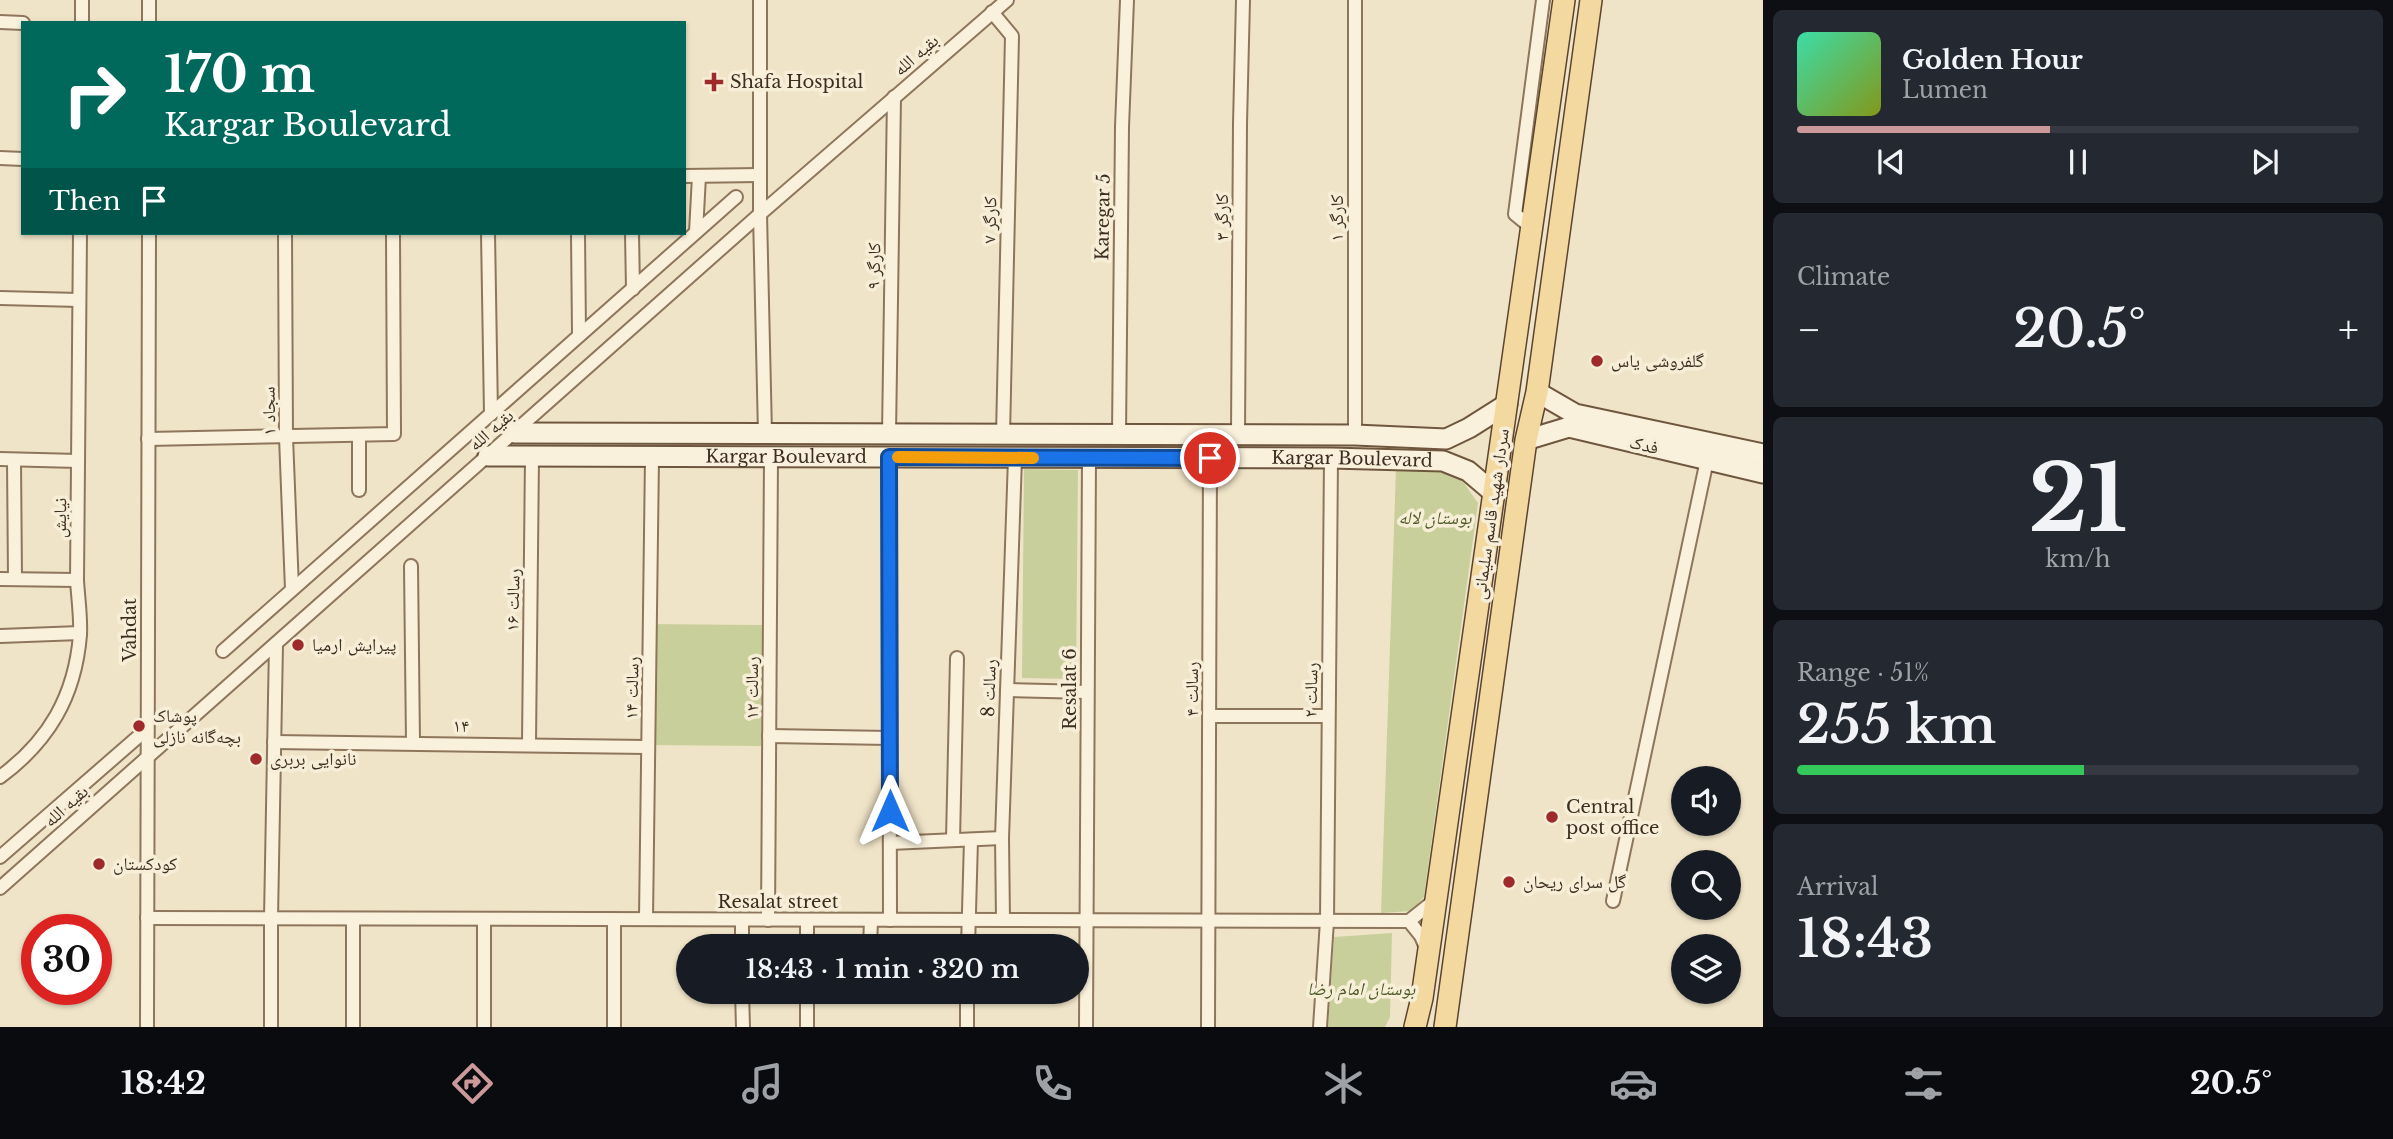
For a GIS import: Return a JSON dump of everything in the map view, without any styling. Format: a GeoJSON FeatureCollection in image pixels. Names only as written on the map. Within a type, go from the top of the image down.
{"type":"FeatureCollection","features":[{"type":"Feature","properties":{"kind":"main road","name":"سردار شهید قاسم سلیمانی"},"geometry":{"type":"LineString","coordinates":[[1415,1027],[1429,954],[1564,0]]}},
{"type":"Feature","properties":{"kind":"main road"},"geometry":{"type":"LineString","coordinates":[[1446,1027],[1526,440],[1536,392],[1591,0]]}},
{"type":"Feature","properties":{"kind":"street"},"geometry":{"type":"LineString","coordinates":[[82,0],[82,21]]}},
{"type":"Feature","properties":{"kind":"street"},"geometry":{"type":"LineString","coordinates":[[149,0],[149,21]]}},
{"type":"Feature","properties":{"kind":"street"},"geometry":{"type":"LineString","coordinates":[[760,0],[760,214],[765,434]]}},
{"type":"Feature","properties":{"kind":"street","name":"بقیه الله"},"geometry":{"type":"LineString","coordinates":[[0,888],[760,214],[1007,0]]}},
{"type":"Feature","properties":{"kind":"street","name":"Karegar 5"},"geometry":{"type":"LineString","coordinates":[[1119,435],[1122,127],[1127,0]]}},
{"type":"Feature","properties":{"kind":"street","name":"کارگر ۳"},"geometry":{"type":"LineString","coordinates":[[1238,435],[1243,0]]}},
{"type":"Feature","properties":{"kind":"street","name":"کارگر ۱"},"geometry":{"type":"LineString","coordinates":[[1355,0],[1355,435]]}},
{"type":"Feature","properties":{"kind":"street"},"geometry":{"type":"LineString","coordinates":[[1532,228],[1515,214],[1543,0]]}},
{"type":"Feature","properties":{"kind":"street","name":"کارگر ۷"},"geometry":{"type":"LineString","coordinates":[[992,12],[1012,36],[1003,435]]}},
{"type":"Feature","properties":{"kind":"street"},"geometry":{"type":"LineString","coordinates":[[0,22],[21,23]]}},
{"type":"Feature","properties":{"kind":"street","name":"کارگر ۹"},"geometry":{"type":"LineString","coordinates":[[889,434],[894,97]]}},
{"type":"Feature","properties":{"kind":"street"},"geometry":{"type":"LineString","coordinates":[[0,158],[21,159]]}},
{"type":"Feature","properties":{"kind":"street"},"geometry":{"type":"LineString","coordinates":[[686,176],[760,175]]}},
{"type":"Feature","properties":{"kind":"street"},"geometry":{"type":"LineString","coordinates":[[696,232],[699,176]]}},
{"type":"Feature","properties":{"kind":"street","name":"بقیه الله"},"geometry":{"type":"LineString","coordinates":[[223,651],[579,333],[736,197]]}},
{"type":"Feature","properties":{"kind":"street","name":"نیایش"},"geometry":{"type":"LineString","coordinates":[[0,777],[17,765],[40,741],[61,710],[74,672],[80,634],[77,580],[80,235]]}},
{"type":"Feature","properties":{"kind":"street","name":"Vahdat"},"geometry":{"type":"LineString","coordinates":[[147,1027],[149,235]]}},
{"type":"Feature","properties":{"kind":"street","name":"سجاد ۱"},"geometry":{"type":"LineString","coordinates":[[285,235],[286,436],[292,589]]}},
{"type":"Feature","properties":{"kind":"street"},"geometry":{"type":"LineString","coordinates":[[148,439],[394,434],[393,235]]}},
{"type":"Feature","properties":{"kind":"street"},"geometry":{"type":"LineString","coordinates":[[488,235],[491,414]]}},
{"type":"Feature","properties":{"kind":"street"},"geometry":{"type":"LineString","coordinates":[[579,235],[579,333]]}},
{"type":"Feature","properties":{"kind":"street"},"geometry":{"type":"LineString","coordinates":[[632,235],[633,289]]}},
{"type":"Feature","properties":{"kind":"street"},"geometry":{"type":"LineString","coordinates":[[0,298],[79,300]]}},
{"type":"Feature","properties":{"kind":"street","name":"فدک"},"geometry":{"type":"LineString","coordinates":[[1536,392],[1572,421],[1707,460],[1763,473]]}},
{"type":"Feature","properties":{"kind":"street","name":"Kargar Boulevard"},"geometry":{"type":"LineString","coordinates":[[514,433],[1355,435],[1446,439],[1507,404]]}},
{"type":"Feature","properties":{"kind":"street","name":"فدک"},"geometry":{"type":"LineString","coordinates":[[1526,440],[1572,421],[1763,454]]}},
{"type":"Feature","properties":{"kind":"street"},"geometry":{"type":"LineString","coordinates":[[359,435],[359,490]]}},
{"type":"Feature","properties":{"kind":"street"},"geometry":{"type":"LineString","coordinates":[[1167,435],[1167,458]]}},
{"type":"Feature","properties":{"kind":"street"},"geometry":{"type":"LineString","coordinates":[[1443,461],[1450,451],[1446,439]]}},
{"type":"Feature","properties":{"kind":"street","name":"Kargar Boulevard"},"geometry":{"type":"LineString","coordinates":[[488,456],[1331,458],[1443,461],[1468,471],[1494,493]]}},
{"type":"Feature","properties":{"kind":"street","name":"رسالت ۱۶"},"geometry":{"type":"LineString","coordinates":[[529,744],[532,456]]}},
{"type":"Feature","properties":{"kind":"street","name":"رسالت ۱۴"},"geometry":{"type":"LineString","coordinates":[[646,919],[652,457]]}},
{"type":"Feature","properties":{"kind":"street","name":"رسالت ۱۲"},"geometry":{"type":"LineString","coordinates":[[768,920],[771,457]]}},
{"type":"Feature","properties":{"kind":"street"},"geometry":{"type":"LineString","coordinates":[[889,457],[890,920]]}},
{"type":"Feature","properties":{"kind":"street","name":"رسالت 8"},"geometry":{"type":"LineString","coordinates":[[1003,920],[1002,838],[1015,457]]}},
{"type":"Feature","properties":{"kind":"street","name":"Resalat 6"},"geometry":{"type":"LineString","coordinates":[[1086,1027],[1089,458]]}},
{"type":"Feature","properties":{"kind":"street","name":"رسالت ۴"},"geometry":{"type":"LineString","coordinates":[[1208,1027],[1210,458]]}},
{"type":"Feature","properties":{"kind":"street","name":"رسالت ۲"},"geometry":{"type":"LineString","coordinates":[[1320,1027],[1327,921],[1331,458]]}},
{"type":"Feature","properties":{"kind":"street"},"geometry":{"type":"LineString","coordinates":[[0,459],[78,461]]}},
{"type":"Feature","properties":{"kind":"street"},"geometry":{"type":"LineString","coordinates":[[14,460],[15,579]]}},
{"type":"Feature","properties":{"kind":"street"},"geometry":{"type":"LineString","coordinates":[[1613,901],[1707,460]]}},
{"type":"Feature","properties":{"kind":"street"},"geometry":{"type":"LineString","coordinates":[[411,566],[413,743]]}},
{"type":"Feature","properties":{"kind":"street"},"geometry":{"type":"LineString","coordinates":[[0,579],[77,580]]}},
{"type":"Feature","properties":{"kind":"street"},"geometry":{"type":"LineString","coordinates":[[0,636],[80,634]]}},
{"type":"Feature","properties":{"kind":"street"},"geometry":{"type":"LineString","coordinates":[[271,1027],[276,644]]}},
{"type":"Feature","properties":{"kind":"street"},"geometry":{"type":"LineString","coordinates":[[953,841],[957,658]]}},
{"type":"Feature","properties":{"kind":"street"},"geometry":{"type":"LineString","coordinates":[[1007,690],[1087,692]]}},
{"type":"Feature","properties":{"kind":"street"},"geometry":{"type":"LineString","coordinates":[[1210,716],[1328,716]]}},
{"type":"Feature","properties":{"kind":"street"},"geometry":{"type":"LineString","coordinates":[[0,857],[147,729]]}},
{"type":"Feature","properties":{"kind":"street"},"geometry":{"type":"LineString","coordinates":[[769,736],[890,738]]}},
{"type":"Feature","properties":{"kind":"street","name":"۱۴"},"geometry":{"type":"LineString","coordinates":[[274,742],[648,747]]}},
{"type":"Feature","properties":{"kind":"street"},"geometry":{"type":"LineString","coordinates":[[890,843],[1002,838]]}},
{"type":"Feature","properties":{"kind":"street"},"geometry":{"type":"LineString","coordinates":[[968,934],[971,840]]}},
{"type":"Feature","properties":{"kind":"street"},"geometry":{"type":"LineString","coordinates":[[1429,954],[1421,936],[1409,921],[1436,899]]}},
{"type":"Feature","properties":{"kind":"street","name":"Resalat street"},"geometry":{"type":"LineString","coordinates":[[147,918],[1409,921]]}},
{"type":"Feature","properties":{"kind":"street"},"geometry":{"type":"LineString","coordinates":[[353,919],[353,1027]]}},
{"type":"Feature","properties":{"kind":"street"},"geometry":{"type":"LineString","coordinates":[[484,919],[484,1027]]}},
{"type":"Feature","properties":{"kind":"street"},"geometry":{"type":"LineString","coordinates":[[614,919],[614,1027]]}},
{"type":"Feature","properties":{"kind":"street"},"geometry":{"type":"LineString","coordinates":[[741,920],[742,934]]}},
{"type":"Feature","properties":{"kind":"street"},"geometry":{"type":"LineString","coordinates":[[807,920],[807,934]]}},
{"type":"Feature","properties":{"kind":"street"},"geometry":{"type":"LineString","coordinates":[[870,934],[871,920]]}},
{"type":"Feature","properties":{"kind":"street"},"geometry":{"type":"LineString","coordinates":[[742,1004],[743,1027]]}},
{"type":"Feature","properties":{"kind":"street"},"geometry":{"type":"LineString","coordinates":[[807,1004],[807,1027]]}},
{"type":"Feature","properties":{"kind":"street"},"geometry":{"type":"LineString","coordinates":[[967,1004],[967,1027]]}},
{"type":"Feature","properties":{"kind":"green space","name":"بوستان لاله"},"geometry":{"type":"Polygon","coordinates":[[[1396,468],[1442,468],[1463,482],[1478,503],[1424,897],[1411,911],[1381,913],[1396,468]]]}},
{"type":"Feature","properties":{"kind":"green space"},"geometry":{"type":"Polygon","coordinates":[[[1024,469],[1078,470],[1076,679],[1022,678],[1024,469]]]}},
{"type":"Feature","properties":{"kind":"green space"},"geometry":{"type":"Polygon","coordinates":[[[643,624],[763,625],[761,746],[642,745],[643,624]]]}},
{"type":"Feature","properties":{"kind":"green space","name":"بوستان امام رضا"},"geometry":{"type":"Polygon","coordinates":[[[1392,933],[1390,1017],[1385,1027],[1328,1027],[1334,937],[1392,933]]]}},
{"type":"Feature","properties":{"kind":"slow traffic"},"geometry":{"type":"LineString","coordinates":[[898,457],[1033,458]]}},
{"type":"Feature","properties":{"kind":"place","name":"Shafa Hospital"},"geometry":{"type":"Point","coordinates":[714,82]}},
{"type":"Feature","properties":{"kind":"place","name":"گلفروشی یاس"},"geometry":{"type":"Point","coordinates":[1597,361]}},
{"type":"Feature","properties":{"kind":"place","name":"پیرایش ارمیا"},"geometry":{"type":"Point","coordinates":[298,645]}},
{"type":"Feature","properties":{"kind":"place","name":"پوشاک بچه‌گانه نازلی"},"geometry":{"type":"Point","coordinates":[139,726]}},
{"type":"Feature","properties":{"kind":"place","name":"نانوایی بربری"},"geometry":{"type":"Point","coordinates":[256,759]}},
{"type":"Feature","properties":{"kind":"place","name":"Central post office"},"geometry":{"type":"Point","coordinates":[1552,817]}},
{"type":"Feature","properties":{"kind":"place","name":"کودکستان"},"geometry":{"type":"Point","coordinates":[99,864]}},
{"type":"Feature","properties":{"kind":"place","name":"گل سرای ریحان"},"geometry":{"type":"Point","coordinates":[1509,882]}},
{"type":"Feature","properties":{"kind":"route"},"geometry":{"type":"LineString","coordinates":[[890,811],[889,457],[1210,458]]}}]}
